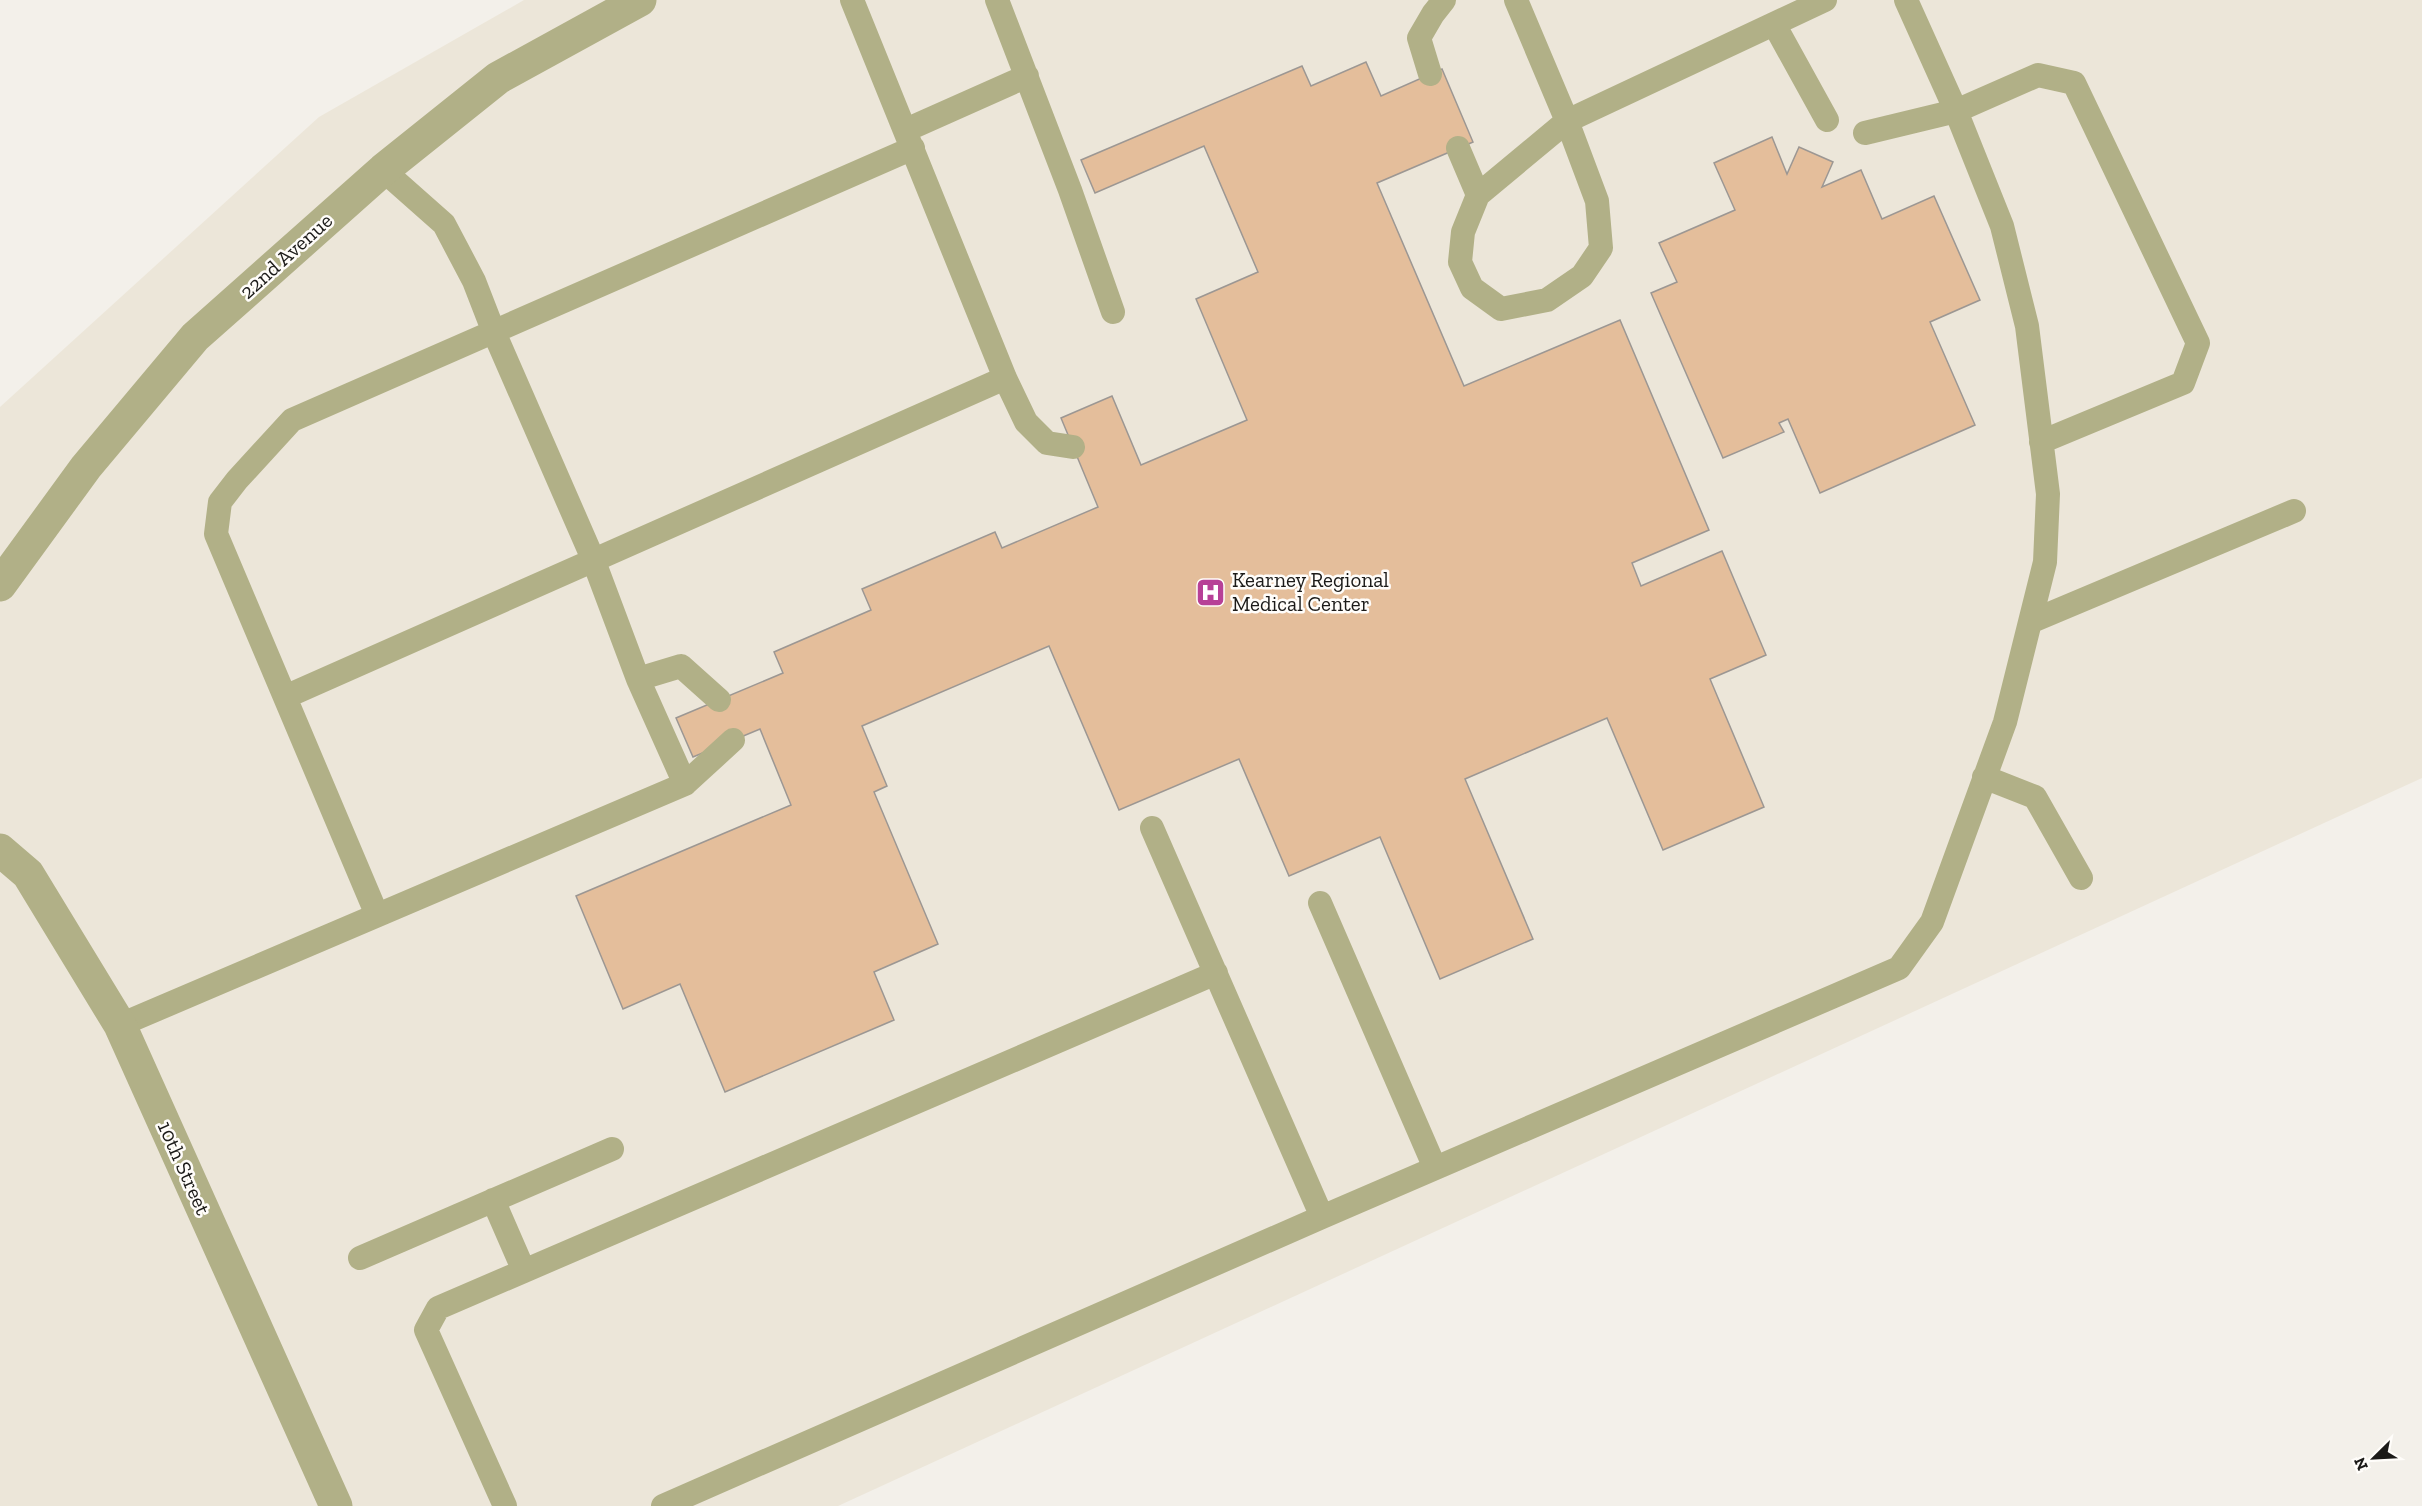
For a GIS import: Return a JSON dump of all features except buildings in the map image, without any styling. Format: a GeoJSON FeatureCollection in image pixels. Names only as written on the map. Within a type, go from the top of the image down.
{"type":"FeatureCollection","features":[{"type":"Feature","properties":{"kind":"street","name":"22nd Avenue"},"geometry":{"type":"LineString","coordinates":[[0,585],[86,467],[195,337],[383,170],[498,78],[640,0]]}},
{"type":"Feature","properties":{"kind":"street","name":"10th Street"},"geometry":{"type":"LineString","coordinates":[[0,850],[28,874],[120,1024],[336,1506]]}},
{"type":"Feature","properties":{"kind":"lane"},"geometry":{"type":"LineString","coordinates":[[852,0],[1005,378],[1026,422],[1047,443],[1073,447]]}},
{"type":"Feature","properties":{"kind":"lane"},"geometry":{"type":"LineString","coordinates":[[997,0],[1113,312]]}},
{"type":"Feature","properties":{"kind":"lane"},"geometry":{"type":"LineString","coordinates":[[1430,74],[1419,38],[1432,14],[1444,0]]}},
{"type":"Feature","properties":{"kind":"lane"},"geometry":{"type":"LineString","coordinates":[[1516,0],[1567,121],[1597,201],[1601,248],[1582,276],[1547,300],[1501,309],[1472,288],[1460,262],[1463,232],[1478,195],[1567,121],[1825,0]]}},
{"type":"Feature","properties":{"kind":"lane"},"geometry":{"type":"LineString","coordinates":[[663,1506],[1322,1216],[1899,968],[1932,922],[2005,722],[2045,562],[2048,494],[2026,326],[2002,226],[1956,111],[1906,0]]}},
{"type":"Feature","properties":{"kind":"lane"},"geometry":{"type":"LineString","coordinates":[[1774,24],[1827,120]]}},
{"type":"Feature","properties":{"kind":"lane"},"geometry":{"type":"LineString","coordinates":[[1865,133],[1956,111],[2038,75],[2074,82],[2198,343],[2183,383],[2041,442]]}},
{"type":"Feature","properties":{"kind":"lane"},"geometry":{"type":"LineString","coordinates":[[377,915],[216,534],[220,502],[237,480],[292,420],[909,139],[1027,76]]}},
{"type":"Feature","properties":{"kind":"lane"},"geometry":{"type":"LineString","coordinates":[[1458,148],[1478,195]]}},
{"type":"Feature","properties":{"kind":"lane"},"geometry":{"type":"LineString","coordinates":[[383,170],[444,224],[474,280],[493,330],[593,559],[638,679],[685,784]]}},
{"type":"Feature","properties":{"kind":"lane"},"geometry":{"type":"LineString","coordinates":[[285,697],[1005,378]]}},
{"type":"Feature","properties":{"kind":"lane"},"geometry":{"type":"LineString","coordinates":[[2030,622],[2294,511]]}},
{"type":"Feature","properties":{"kind":"lane"},"geometry":{"type":"LineString","coordinates":[[638,679],[681,666],[719,700]]}},
{"type":"Feature","properties":{"kind":"lane"},"geometry":{"type":"LineString","coordinates":[[120,1024],[685,784],[733,740]]}},
{"type":"Feature","properties":{"kind":"lane"},"geometry":{"type":"LineString","coordinates":[[1984,777],[2035,797],[2081,878]]}},
{"type":"Feature","properties":{"kind":"lane"},"geometry":{"type":"LineString","coordinates":[[1152,828],[1322,1216]]}},
{"type":"Feature","properties":{"kind":"lane"},"geometry":{"type":"LineString","coordinates":[[1320,903],[1436,1168]]}},
{"type":"Feature","properties":{"kind":"lane"},"geometry":{"type":"LineString","coordinates":[[505,1506],[426,1330],[438,1308],[1216,973]]}},
{"type":"Feature","properties":{"kind":"lane"},"geometry":{"type":"LineString","coordinates":[[360,1258],[612,1149]]}},
{"type":"Feature","properties":{"kind":"lane"},"geometry":{"type":"LineString","coordinates":[[494,1200],[524,1271]]}},
{"type":"Feature","properties":{"kind":"shaded area","name":"Kearney Regional Medical Center"},"geometry":{"type":"Polygon","coordinates":[[[524,0],[2422,0],[2422,778],[838,1506],[0,1506],[0,407],[319,117],[524,0]]]}},
{"type":"Feature","properties":{"kind":"place","name":"Kearney Regional Medical Center"},"geometry":{"type":"Point","coordinates":[1211,592]}}]}
